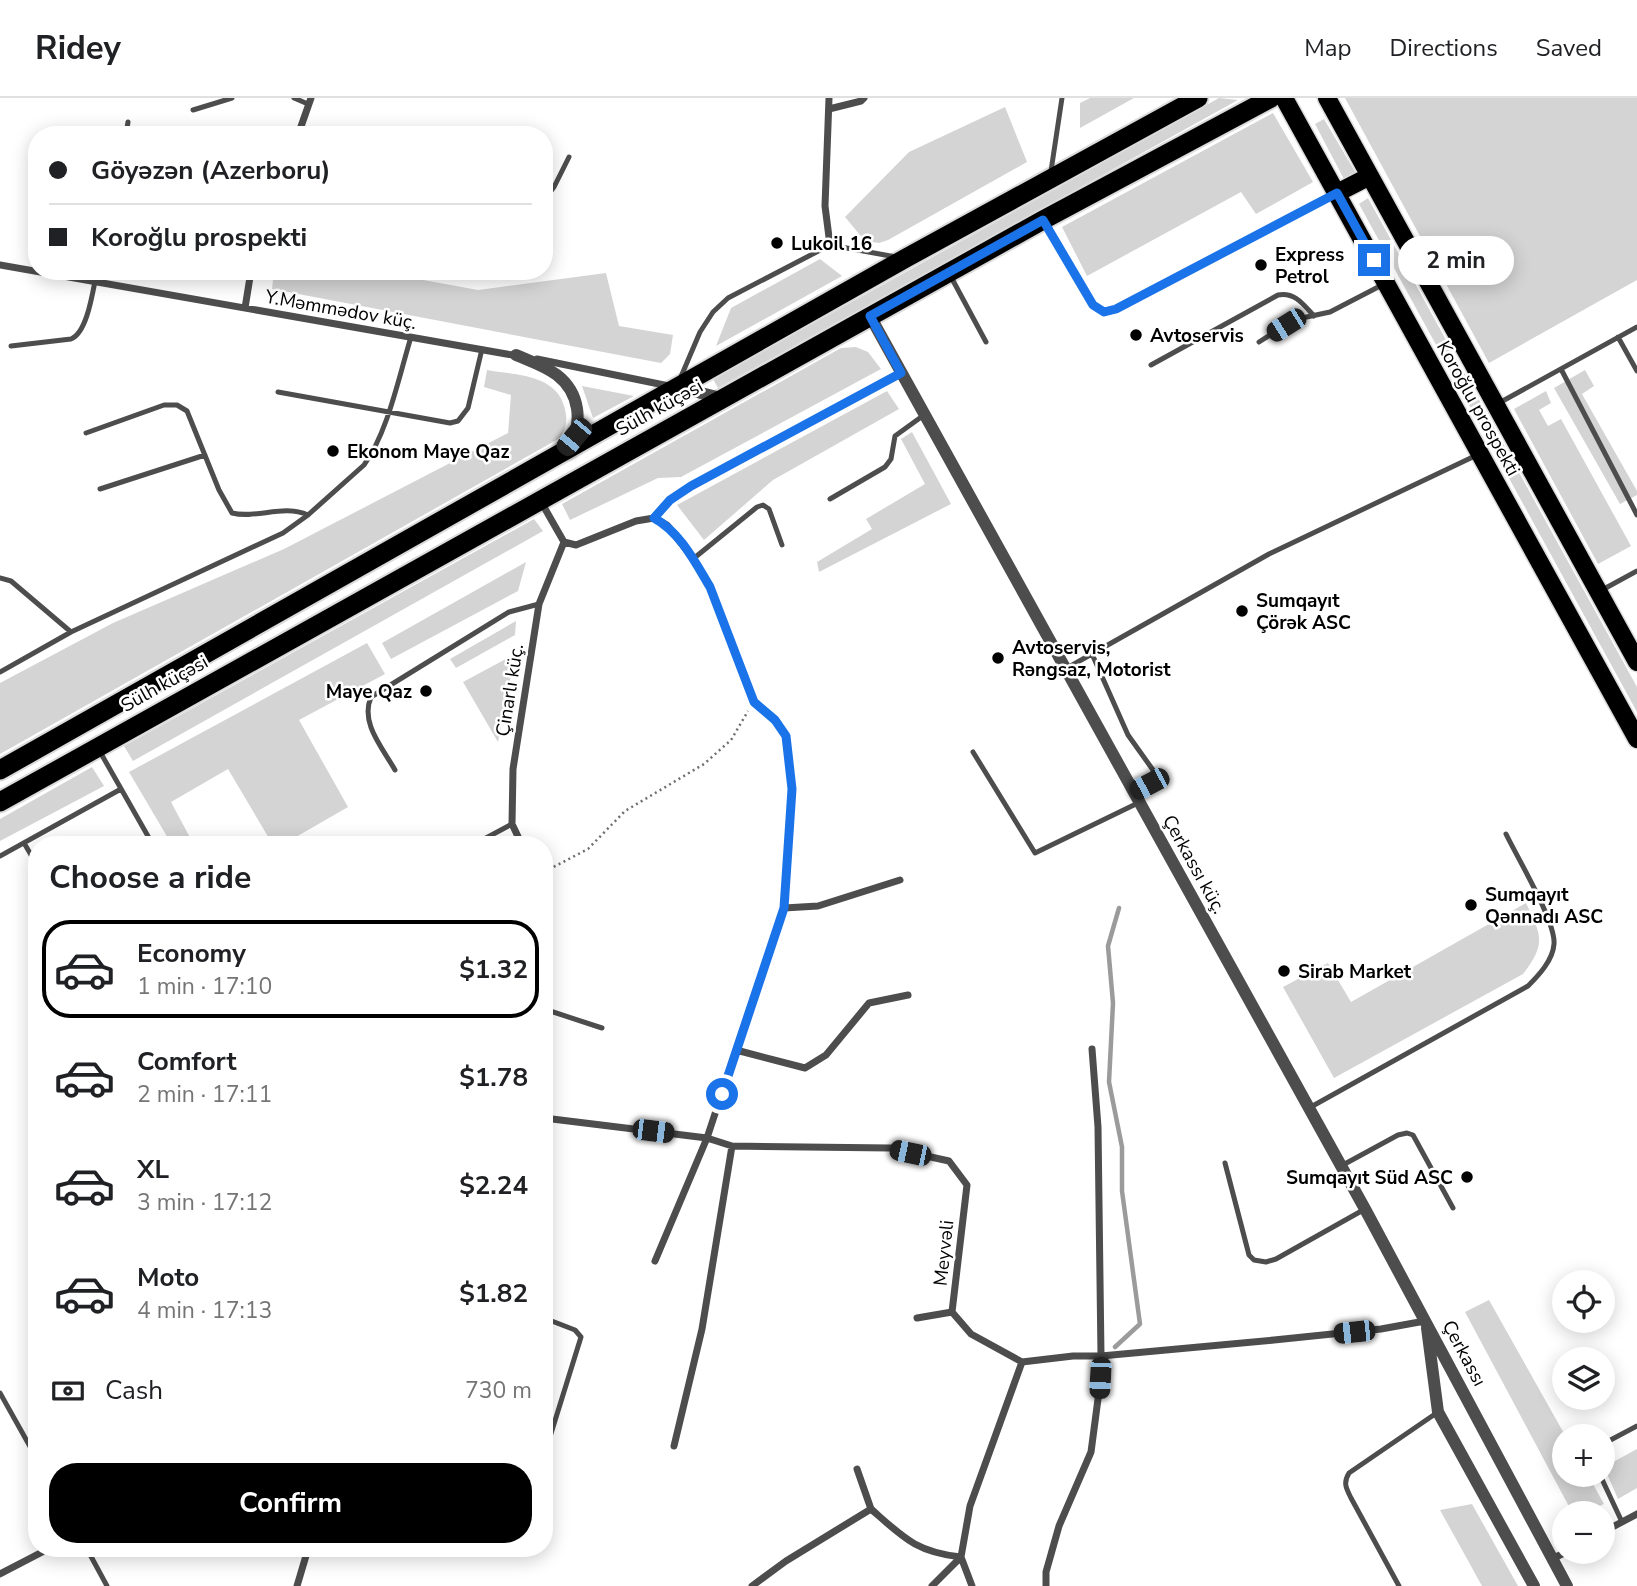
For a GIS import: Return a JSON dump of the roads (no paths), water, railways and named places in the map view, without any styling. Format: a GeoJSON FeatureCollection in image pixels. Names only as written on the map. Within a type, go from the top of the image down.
{"type":"FeatureCollection","features":[{"type":"Feature","properties":{"kind":"highway","name":"Sülh küçəsi"},"geometry":{"type":"LineString","coordinates":[[0,770],[906,258],[1198,98]]}},
{"type":"Feature","properties":{"kind":"highway","name":"Sülh küçəsi"},"geometry":{"type":"LineString","coordinates":[[0,802],[721,398],[1271,98]]}},
{"type":"Feature","properties":{"kind":"main road","name":"Koroğlu prospekti"},"geometry":{"type":"LineString","coordinates":[[1283,98],[1637,739]]}},
{"type":"Feature","properties":{"kind":"main road","name":"Koroğlu prospekti"},"geometry":{"type":"LineString","coordinates":[[1326,98],[1637,662]]}},
{"type":"Feature","properties":{"kind":"main road"},"geometry":{"type":"LineString","coordinates":[[1337,193],[1370,176]]}},
{"type":"Feature","properties":{"kind":"street"},"geometry":{"type":"LineString","coordinates":[[830,98],[825,206],[830,245]]}},
{"type":"Feature","properties":{"kind":"street"},"geometry":{"type":"LineString","coordinates":[[829,109],[864,98]]}},
{"type":"Feature","properties":{"kind":"street"},"geometry":{"type":"LineString","coordinates":[[301,126],[310,101]]}},
{"type":"Feature","properties":{"kind":"street","name":"Y.Məmmədov küç."},"geometry":{"type":"LineString","coordinates":[[0,265],[28,270]]}},
{"type":"Feature","properties":{"kind":"street","name":"Y.Məmmədov küç."},"geometry":{"type":"LineString","coordinates":[[83,280],[516,355],[677,387]]}},
{"type":"Feature","properties":{"kind":"street"},"geometry":{"type":"LineString","coordinates":[[245,308],[250,280]]}},
{"type":"Feature","properties":{"kind":"street","name":"Çerkassı küç."},"geometry":{"type":"LineString","coordinates":[[870,316],[1426,1321]]}},
{"type":"Feature","properties":{"kind":"street"},"geometry":{"type":"LineString","coordinates":[[516,355],[560,377],[576,402],[578,414],[574,437],[558,456]]}},
{"type":"Feature","properties":{"kind":"street"},"geometry":{"type":"LineString","coordinates":[[677,387],[721,398]]}},
{"type":"Feature","properties":{"kind":"street"},"geometry":{"type":"LineString","coordinates":[[540,500],[564,542],[576,545],[636,521],[654,518],[667,525],[710,587],[754,702],[775,720],[786,736],[792,789],[784,908],[707,1138],[655,1261]]}},
{"type":"Feature","properties":{"kind":"street","name":"Çinarlı küç."},"geometry":{"type":"LineString","coordinates":[[518,836],[512,824],[513,769],[539,604],[564,542]]}},
{"type":"Feature","properties":{"kind":"street"},"geometry":{"type":"LineString","coordinates":[[784,908],[818,906],[900,880]]}},
{"type":"Feature","properties":{"kind":"street"},"geometry":{"type":"LineString","coordinates":[[736,1050],[805,1068],[826,1055],[869,1003],[908,995]]}},
{"type":"Feature","properties":{"kind":"street"},"geometry":{"type":"LineString","coordinates":[[1046,1586],[1046,1572],[1059,1526],[1091,1452],[1098,1399],[1101,1356],[1098,1127],[1092,1049]]}},
{"type":"Feature","properties":{"kind":"street","name":"Meyvəli"},"geometry":{"type":"LineString","coordinates":[[553,1119],[707,1138],[732,1146],[890,1148],[949,1161],[967,1185],[952,1312],[971,1334],[1022,1362]]}},
{"type":"Feature","properties":{"kind":"street"},"geometry":{"type":"LineString","coordinates":[[674,1446],[702,1329],[732,1146]]}},
{"type":"Feature","properties":{"kind":"street"},"geometry":{"type":"LineString","coordinates":[[917,1318],[952,1312]]}},
{"type":"Feature","properties":{"kind":"street"},"geometry":{"type":"LineString","coordinates":[[972,1586],[961,1557],[970,1506],[1022,1362],[1274,1340],[1381,1329],[1426,1321]]}},
{"type":"Feature","properties":{"kind":"street","name":"Çerkassı"},"geometry":{"type":"LineString","coordinates":[[1426,1321],[1438,1412],[1534,1586]]}},
{"type":"Feature","properties":{"kind":"street","name":"Çerkassı"},"geometry":{"type":"LineString","coordinates":[[1426,1321],[1552,1559]]}},
{"type":"Feature","properties":{"kind":"street"},"geometry":{"type":"LineString","coordinates":[[857,1469],[871,1509],[907,1541],[936,1554],[961,1557]]}},
{"type":"Feature","properties":{"kind":"street"},"geometry":{"type":"LineString","coordinates":[[752,1586],[786,1561],[871,1509]]}},
{"type":"Feature","properties":{"kind":"street"},"geometry":{"type":"LineString","coordinates":[[1615,1526],[1637,1514]]}},
{"type":"Feature","properties":{"kind":"street"},"geometry":{"type":"LineString","coordinates":[[0,1574],[33,1557]]}},
{"type":"Feature","properties":{"kind":"street"},"geometry":{"type":"LineString","coordinates":[[298,1586],[306,1557]]}},
{"type":"Feature","properties":{"kind":"street"},"geometry":{"type":"LineString","coordinates":[[932,1586],[961,1557]]}},
{"type":"Feature","properties":{"kind":"street","name":"Çerkassı"},"geometry":{"type":"LineString","coordinates":[[1555,1564],[1567,1586]]}},
{"type":"Feature","properties":{"kind":"lane"},"geometry":{"type":"LineString","coordinates":[[192,110],[232,98]]}},
{"type":"Feature","properties":{"kind":"lane"},"geometry":{"type":"LineString","coordinates":[[294,98],[310,101]]}},
{"type":"Feature","properties":{"kind":"lane"},"geometry":{"type":"LineString","coordinates":[[1050,179],[1062,98]]}},
{"type":"Feature","properties":{"kind":"lane"},"geometry":{"type":"LineString","coordinates":[[127,126],[128,122]]}},
{"type":"Feature","properties":{"kind":"lane"},"geometry":{"type":"LineString","coordinates":[[553,188],[569,157]]}},
{"type":"Feature","properties":{"kind":"lane"},"geometry":{"type":"LineString","coordinates":[[1043,220],[1093,305],[1104,312],[1116,309],[1337,193]]}},
{"type":"Feature","properties":{"kind":"lane"},"geometry":{"type":"LineString","coordinates":[[677,387],[700,332],[713,312],[728,298],[830,245],[906,258]]}},
{"type":"Feature","properties":{"kind":"lane"},"geometry":{"type":"LineString","coordinates":[[949,272],[986,342]]}},
{"type":"Feature","properties":{"kind":"lane"},"geometry":{"type":"LineString","coordinates":[[10,346],[79,336],[94,282]]}},
{"type":"Feature","properties":{"kind":"lane"},"geometry":{"type":"LineString","coordinates":[[1259,342],[1286,325],[1302,318],[1330,312],[1386,282]]}},
{"type":"Feature","properties":{"kind":"lane"},"geometry":{"type":"LineString","coordinates":[[1151,365],[1278,295],[1288,293],[1295,296],[1314,316]]}},
{"type":"Feature","properties":{"kind":"lane"},"geometry":{"type":"LineString","coordinates":[[1496,405],[1637,327]]}},
{"type":"Feature","properties":{"kind":"lane"},"geometry":{"type":"LineString","coordinates":[[0,672],[71,632],[283,533],[308,515],[364,465],[371,455],[388,412],[411,337]]}},
{"type":"Feature","properties":{"kind":"lane"},"geometry":{"type":"LineString","coordinates":[[1618,337],[1637,372]]}},
{"type":"Feature","properties":{"kind":"lane"},"geometry":{"type":"LineString","coordinates":[[278,392],[450,423],[458,421],[468,408],[482,349]]}},
{"type":"Feature","properties":{"kind":"lane"},"geometry":{"type":"LineString","coordinates":[[1561,369],[1637,515]]}},
{"type":"Feature","properties":{"kind":"lane"},"geometry":{"type":"LineString","coordinates":[[654,518],[670,500],[691,486],[901,373]]}},
{"type":"Feature","properties":{"kind":"lane"},"geometry":{"type":"LineString","coordinates":[[86,433],[164,405],[177,405],[187,411],[219,490],[232,513],[240,515],[284,510],[308,515]]}},
{"type":"Feature","properties":{"kind":"lane"},"geometry":{"type":"LineString","coordinates":[[830,499],[885,467],[891,459],[895,436],[924,415]]}},
{"type":"Feature","properties":{"kind":"lane"},"geometry":{"type":"LineString","coordinates":[[1064,670],[1269,554],[1480,454]]}},
{"type":"Feature","properties":{"kind":"lane"},"geometry":{"type":"LineString","coordinates":[[100,489],[205,455]]}},
{"type":"Feature","properties":{"kind":"lane"},"geometry":{"type":"LineString","coordinates":[[693,559],[763,505],[769,509],[782,545]]}},
{"type":"Feature","properties":{"kind":"lane"},"geometry":{"type":"LineString","coordinates":[[1599,592],[1637,571]]}},
{"type":"Feature","properties":{"kind":"lane"},"geometry":{"type":"LineString","coordinates":[[0,578],[11,581],[71,632]]}},
{"type":"Feature","properties":{"kind":"lane"},"geometry":{"type":"LineString","coordinates":[[396,770],[369,725],[366,709],[370,697],[509,612],[539,604]]}},
{"type":"Feature","properties":{"kind":"lane"},"geometry":{"type":"LineString","coordinates":[[973,752],[1035,853],[1135,798],[1153,778],[1153,770],[1128,735],[1092,654]]}},
{"type":"Feature","properties":{"kind":"lane"},"geometry":{"type":"LineString","coordinates":[[97,747],[148,836]]}},
{"type":"Feature","properties":{"kind":"lane"},"geometry":{"type":"LineString","coordinates":[[37,836],[121,789]]}},
{"type":"Feature","properties":{"kind":"lane"},"geometry":{"type":"LineString","coordinates":[[490,836],[512,824]]}},
{"type":"Feature","properties":{"kind":"lane"},"geometry":{"type":"LineString","coordinates":[[1309,1108],[1528,986],[1542,971],[1554,944],[1549,922],[1506,834]]}},
{"type":"Feature","properties":{"kind":"lane"},"geometry":{"type":"LineString","coordinates":[[0,856],[28,841]]}},
{"type":"Feature","properties":{"kind":"lane"},"geometry":{"type":"LineString","coordinates":[[24,843],[28,850]]}},
{"type":"Feature","properties":{"kind":"lane"},"geometry":{"type":"LineString","coordinates":[[553,1012],[602,1028]]}},
{"type":"Feature","properties":{"kind":"lane"},"geometry":{"type":"LineString","coordinates":[[1341,1166],[1398,1135],[1413,1135],[1453,1208]]}},
{"type":"Feature","properties":{"kind":"lane"},"geometry":{"type":"LineString","coordinates":[[1225,1163],[1249,1255],[1254,1261],[1276,1259],[1365,1209]]}},
{"type":"Feature","properties":{"kind":"lane"},"geometry":{"type":"LineString","coordinates":[[553,1321],[575,1330],[581,1338],[553,1428]]}},
{"type":"Feature","properties":{"kind":"lane"},"geometry":{"type":"LineString","coordinates":[[0,1393],[28,1442]]}},
{"type":"Feature","properties":{"kind":"lane"},"geometry":{"type":"LineString","coordinates":[[1399,1586],[1345,1486],[1346,1479],[1349,1474],[1438,1412]]}},
{"type":"Feature","properties":{"kind":"lane"},"geometry":{"type":"LineString","coordinates":[[1615,1438],[1637,1426]]}},
{"type":"Feature","properties":{"kind":"lane"},"geometry":{"type":"LineString","coordinates":[[1606,1487],[1622,1522]]}},
{"type":"Feature","properties":{"kind":"lane"},"geometry":{"type":"LineString","coordinates":[[91,1557],[107,1586]]}},
{"type":"Feature","properties":{"kind":"waterway"},"geometry":{"type":"LineString","coordinates":[[1115,1347],[1140,1324],[1122,1191],[1122,1147],[1109,1082],[1113,1003],[1108,946],[1119,908]]}},
{"type":"Feature","properties":{"kind":"place","name":"Lukoil 16"},"geometry":{"type":"Point","coordinates":[777,243]}},
{"type":"Feature","properties":{"kind":"place","name":"Express Petrol"},"geometry":{"type":"Point","coordinates":[1261,265]}},
{"type":"Feature","properties":{"kind":"place","name":"Avtoservis"},"geometry":{"type":"Point","coordinates":[1136,335]}},
{"type":"Feature","properties":{"kind":"place","name":"Ekonom Maye Qaz"},"geometry":{"type":"Point","coordinates":[333,451]}},
{"type":"Feature","properties":{"kind":"place","name":"Sumqayıt Çörək ASC"},"geometry":{"type":"Point","coordinates":[1242,611]}},
{"type":"Feature","properties":{"kind":"place","name":"Avtoservis, Rəngsaz, Motorist"},"geometry":{"type":"Point","coordinates":[998,658]}},
{"type":"Feature","properties":{"kind":"place","name":"Maye Qaz"},"geometry":{"type":"Point","coordinates":[426,691]}},
{"type":"Feature","properties":{"kind":"place","name":"Sumqayıt Qənnadı ASC"},"geometry":{"type":"Point","coordinates":[1471,905]}},
{"type":"Feature","properties":{"kind":"place","name":"Sirab Market"},"geometry":{"type":"Point","coordinates":[1284,971]}},
{"type":"Feature","properties":{"kind":"place","name":"Sumqayıt Süd ASC"},"geometry":{"type":"Point","coordinates":[1467,1177]}}]}
